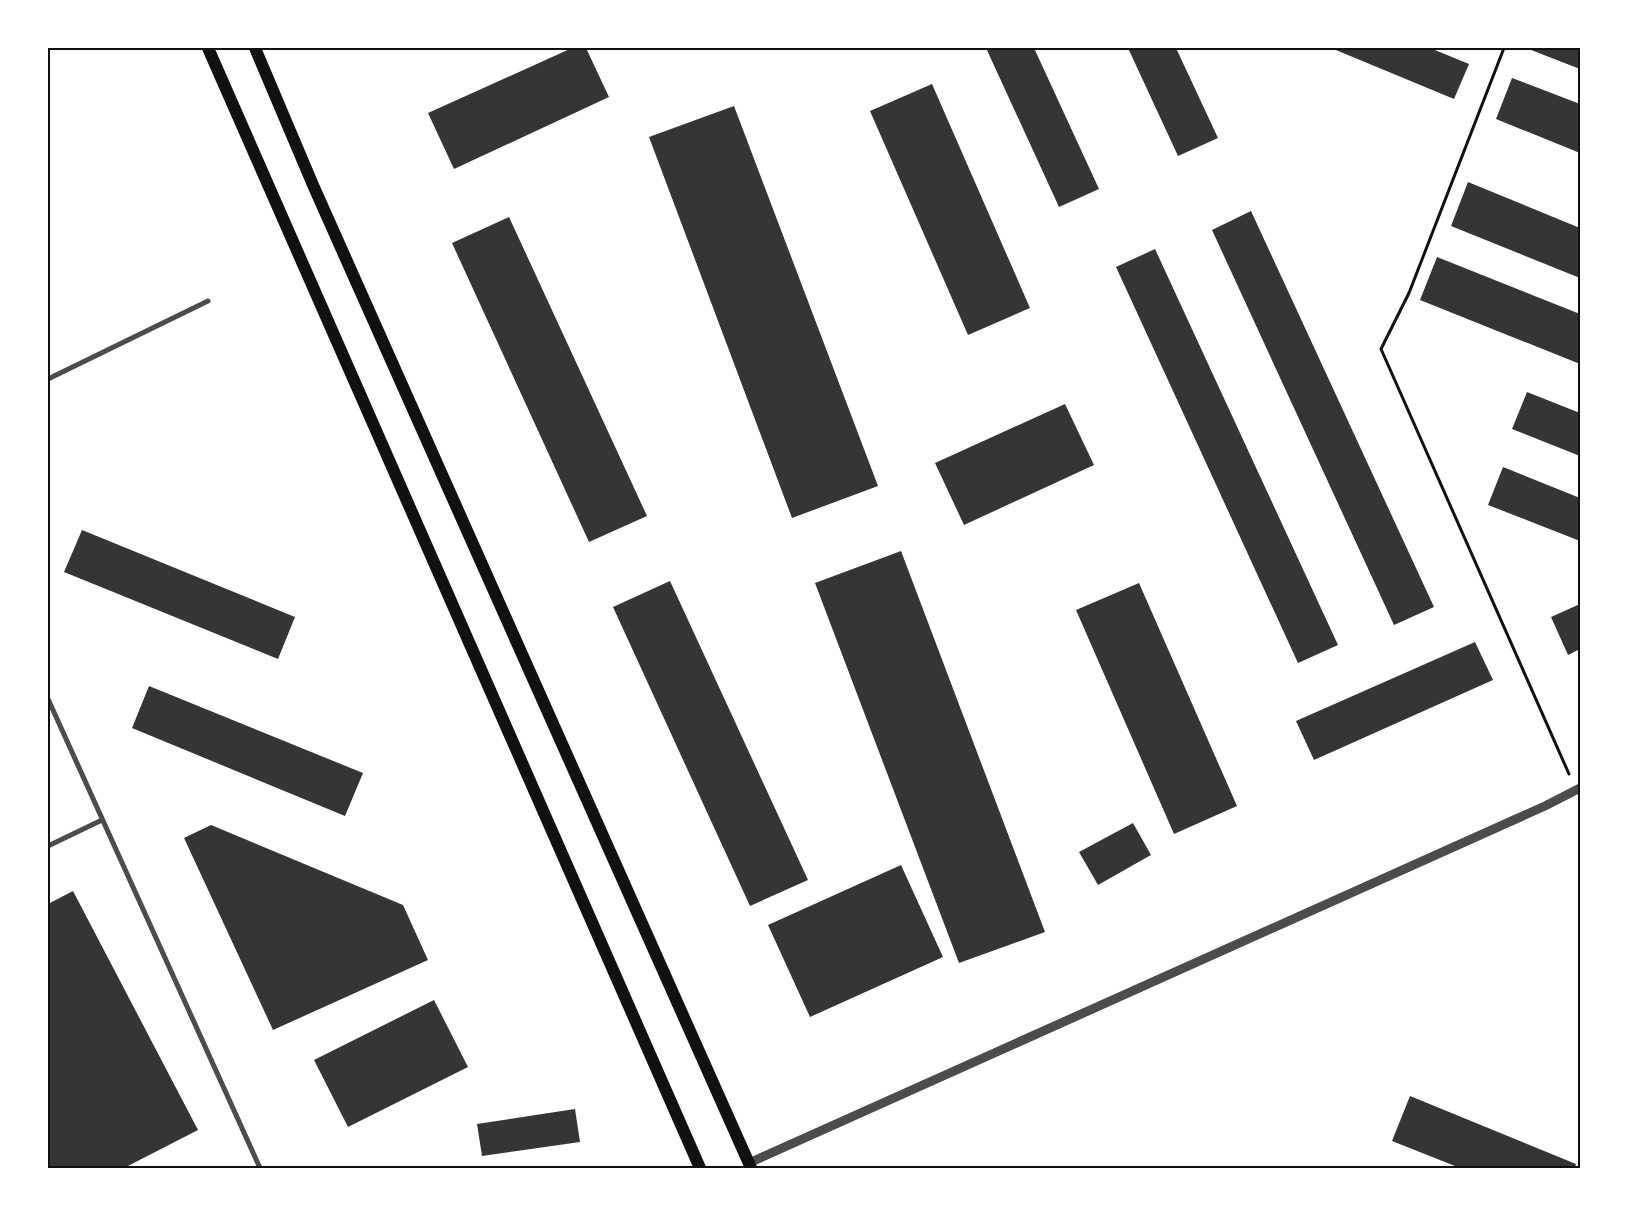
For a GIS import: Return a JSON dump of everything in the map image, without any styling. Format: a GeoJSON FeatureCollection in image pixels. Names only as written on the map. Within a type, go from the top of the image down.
{"type":"FeatureCollection","features":[{"type":"Feature","properties":{"kind":"main road"},"geometry":{"type":"LineString","coordinates":[[208,48],[700,1168]]}},
{"type":"Feature","properties":{"kind":"main road"},"geometry":{"type":"LineString","coordinates":[[255,48],[321,203],[750,1166]]}},
{"type":"Feature","properties":{"kind":"street"},"geometry":{"type":"LineString","coordinates":[[48,379],[208,301]]}},
{"type":"Feature","properties":{"kind":"street"},"geometry":{"type":"LineString","coordinates":[[48,699],[260,1168]]}},
{"type":"Feature","properties":{"kind":"street"},"geometry":{"type":"LineString","coordinates":[[750,1166],[1527,814],[1578,789]]}},
{"type":"Feature","properties":{"kind":"street"},"geometry":{"type":"LineString","coordinates":[[48,846],[102,820]]}},
{"type":"Feature","properties":{"kind":"path"},"geometry":{"type":"LineString","coordinates":[[1504,48],[1409,293],[1381,349],[1578,789]]}},
{"type":"Feature","properties":{"kind":"building"},"geometry":{"type":"Polygon","coordinates":[[[572,48],[586,48],[609,97],[454,169],[428,113],[572,48]]]}},
{"type":"Feature","properties":{"kind":"building"},"geometry":{"type":"Polygon","coordinates":[[[986,48],[1034,48],[1099,189],[1059,207],[986,48]]]}},
{"type":"Feature","properties":{"kind":"building"},"geometry":{"type":"Polygon","coordinates":[[[1128,48],[1176,48],[1218,138],[1178,156],[1128,48]]]}},
{"type":"Feature","properties":{"kind":"building"},"geometry":{"type":"Polygon","coordinates":[[[1331,48],[1430,48],[1469,64],[1454,99],[1331,48]]]}},
{"type":"Feature","properties":{"kind":"building"},"geometry":{"type":"Polygon","coordinates":[[[1526,48],[1580,48],[1580,69],[1526,48]]]}},
{"type":"Feature","properties":{"kind":"building"},"geometry":{"type":"Polygon","coordinates":[[[1512,78],[1580,104],[1580,153],[1496,119],[1512,78]]]}},
{"type":"Feature","properties":{"kind":"building"},"geometry":{"type":"Polygon","coordinates":[[[932,84],[1030,308],[968,335],[870,111],[932,84]]]}},
{"type":"Feature","properties":{"kind":"building"},"geometry":{"type":"Polygon","coordinates":[[[734,106],[878,486],[792,518],[649,137],[734,106]]]}},
{"type":"Feature","properties":{"kind":"building"},"geometry":{"type":"Polygon","coordinates":[[[1468,182],[1580,228],[1580,278],[1451,226],[1468,182]]]}},
{"type":"Feature","properties":{"kind":"building"},"geometry":{"type":"Polygon","coordinates":[[[1251,211],[1434,607],[1394,625],[1212,230],[1251,211]]]}},
{"type":"Feature","properties":{"kind":"building"},"geometry":{"type":"Polygon","coordinates":[[[509,217],[647,516],[589,542],[452,243],[509,217]]]}},
{"type":"Feature","properties":{"kind":"building"},"geometry":{"type":"Polygon","coordinates":[[[1155,249],[1338,645],[1298,663],[1116,267],[1155,249]]]}},
{"type":"Feature","properties":{"kind":"building"},"geometry":{"type":"Polygon","coordinates":[[[1437,257],[1580,314],[1580,364],[1420,300],[1437,257]]]}},
{"type":"Feature","properties":{"kind":"building"},"geometry":{"type":"Polygon","coordinates":[[[1527,392],[1580,413],[1580,456],[1512,429],[1527,392]]]}},
{"type":"Feature","properties":{"kind":"building"},"geometry":{"type":"Polygon","coordinates":[[[1065,404],[1094,465],[964,525],[935,463],[1065,404]]]}},
{"type":"Feature","properties":{"kind":"building"},"geometry":{"type":"Polygon","coordinates":[[[1503,467],[1580,498],[1580,541],[1488,505],[1503,467]]]}},
{"type":"Feature","properties":{"kind":"building"},"geometry":{"type":"Polygon","coordinates":[[[82,530],[295,617],[278,659],[64,572],[82,530]]]}},
{"type":"Feature","properties":{"kind":"building"},"geometry":{"type":"Polygon","coordinates":[[[901,551],[1045,932],[959,963],[815,583],[901,551]]]}},
{"type":"Feature","properties":{"kind":"building"},"geometry":{"type":"Polygon","coordinates":[[[670,581],[808,880],[750,906],[613,607],[670,581]]]}},
{"type":"Feature","properties":{"kind":"building"},"geometry":{"type":"Polygon","coordinates":[[[1139,583],[1237,806],[1174,834],[1076,610],[1139,583]]]}},
{"type":"Feature","properties":{"kind":"building"},"geometry":{"type":"Polygon","coordinates":[[[1580,604],[1580,649],[1568,655],[1551,617],[1580,604]]]}},
{"type":"Feature","properties":{"kind":"building"},"geometry":{"type":"Polygon","coordinates":[[[1475,642],[1493,680],[1314,760],[1296,721],[1475,642]]]}},
{"type":"Feature","properties":{"kind":"building"},"geometry":{"type":"Polygon","coordinates":[[[149,686],[363,773],[345,816],[132,728],[149,686]]]}},
{"type":"Feature","properties":{"kind":"building"},"geometry":{"type":"Polygon","coordinates":[[[1133,823],[1151,855],[1098,885],[1079,852],[1133,823]]]}},
{"type":"Feature","properties":{"kind":"building"},"geometry":{"type":"Polygon","coordinates":[[[211,825],[403,905],[428,960],[273,1030],[184,838],[211,825]]]}},
{"type":"Feature","properties":{"kind":"building"},"geometry":{"type":"Polygon","coordinates":[[[901,865],[943,957],[810,1017],[768,925],[901,865]]]}},
{"type":"Feature","properties":{"kind":"building"},"geometry":{"type":"Polygon","coordinates":[[[73,891],[198,1130],[124,1168],[48,1168],[48,904],[73,891]]]}},
{"type":"Feature","properties":{"kind":"building"},"geometry":{"type":"Polygon","coordinates":[[[434,1000],[468,1067],[348,1127],[314,1060],[434,1000]]]}},
{"type":"Feature","properties":{"kind":"building"},"geometry":{"type":"Polygon","coordinates":[[[1410,1096],[1576,1164],[1575,1168],[1460,1168],[1392,1141],[1410,1096]]]}},
{"type":"Feature","properties":{"kind":"building"},"geometry":{"type":"Polygon","coordinates":[[[575,1109],[580,1142],[482,1156],[477,1124],[575,1109]]]}}]}
